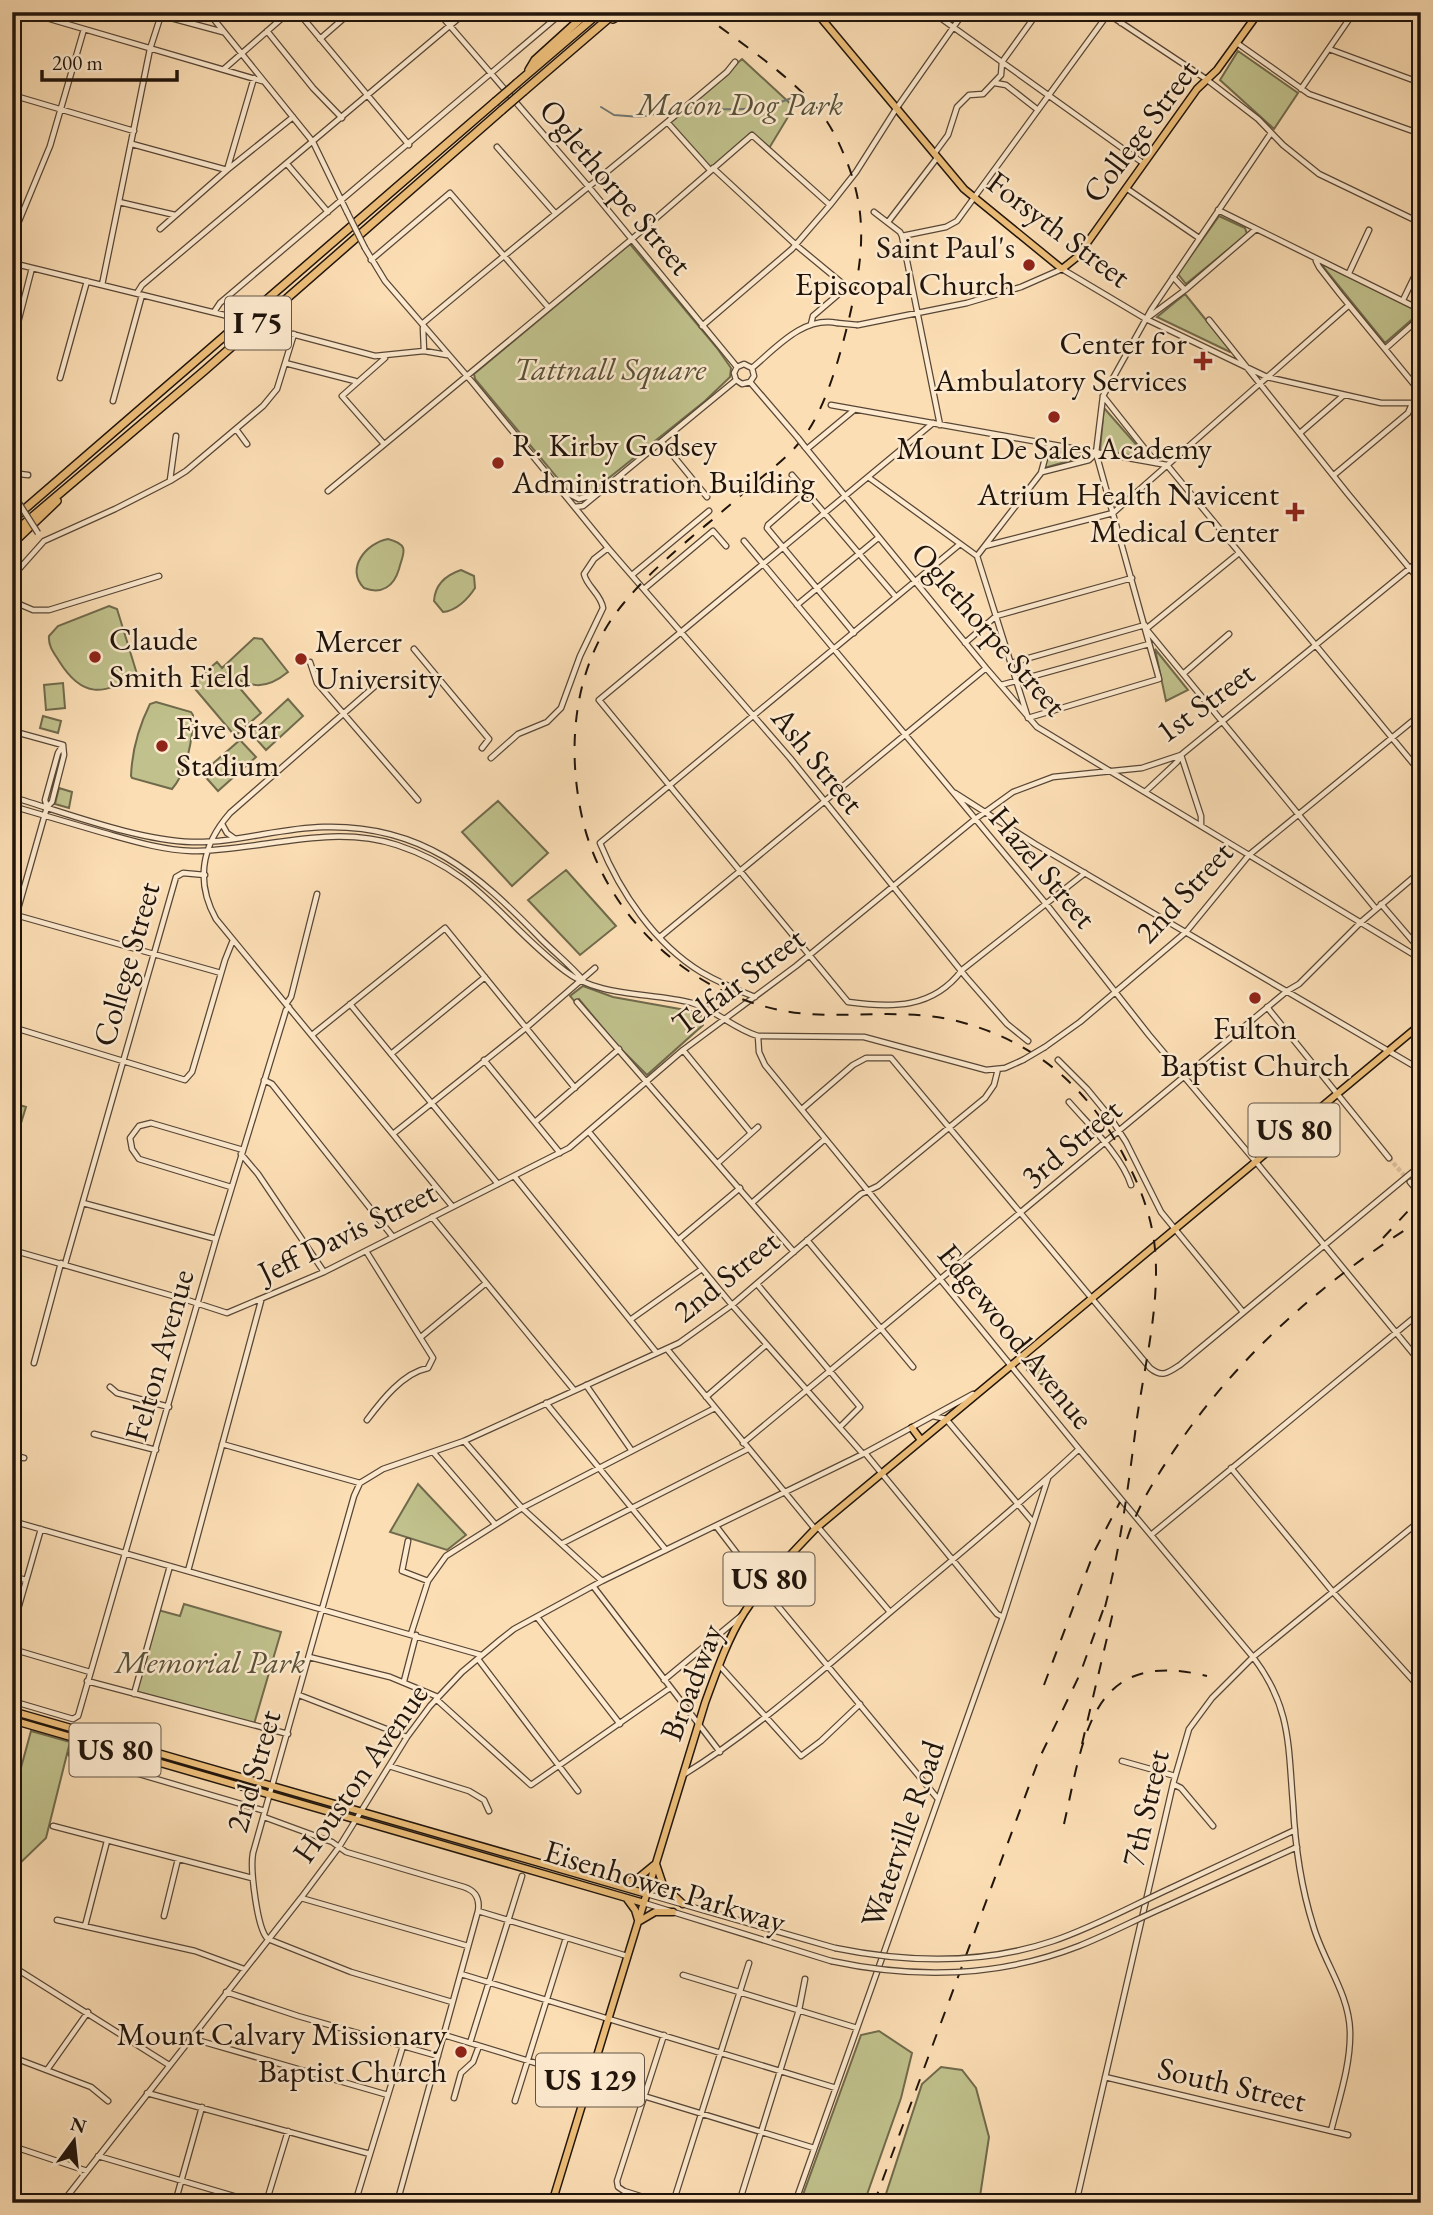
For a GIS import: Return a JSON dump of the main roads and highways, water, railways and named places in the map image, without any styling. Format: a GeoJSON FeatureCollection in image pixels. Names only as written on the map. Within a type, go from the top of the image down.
{"type":"FeatureCollection","features":[{"type":"Feature","properties":{"kind":"highway"},"geometry":{"type":"LineString","coordinates":[[526,75],[535,60],[588,12]]}},
{"type":"Feature","properties":{"kind":"highway","name":"I 75"},"geometry":{"type":"LineString","coordinates":[[12,519],[600,12]]}},
{"type":"Feature","properties":{"kind":"highway","name":"I 75"},"geometry":{"type":"LineString","coordinates":[[12,534],[616,12]]}},
{"type":"Feature","properties":{"kind":"highway"},"geometry":{"type":"LineString","coordinates":[[595,31],[625,12]]}},
{"type":"Feature","properties":{"kind":"highway"},"geometry":{"type":"LineString","coordinates":[[12,544],[42,517],[71,483]]}},
{"type":"Feature","properties":{"kind":"main road","name":"Forsyth Street"},"geometry":{"type":"LineString","coordinates":[[816,12],[935,156],[974,198],[1062,269]]}},
{"type":"Feature","properties":{"kind":"main road","name":"College Street"},"geometry":{"type":"LineString","coordinates":[[1062,269],[1077,257],[1143,163],[1259,12]]}},
{"type":"Feature","properties":{"kind":"main road","name":"Broadway"},"geometry":{"type":"LineString","coordinates":[[656,1864],[698,1724],[719,1665],[744,1614],[764,1586],[817,1528],[976,1392],[1421,1024]]}},
{"type":"Feature","properties":{"kind":"main road"},"geometry":{"type":"LineString","coordinates":[[912,1428],[921,1440]]}},
{"type":"Feature","properties":{"kind":"main road","name":"Eisenhower Parkway"},"geometry":{"type":"LineString","coordinates":[[12,1711],[647,1894]]}},
{"type":"Feature","properties":{"kind":"main road","name":"Eisenhower Parkway"},"geometry":{"type":"LineString","coordinates":[[12,1720],[644,1903]]}},
{"type":"Feature","properties":{"kind":"main road"},"geometry":{"type":"LineString","coordinates":[[617,1885],[636,1879],[656,1864],[663,1885],[683,1904]]}},
{"type":"Feature","properties":{"kind":"main road","name":"US 80"},"geometry":{"type":"LineString","coordinates":[[644,1903],[656,1864]]}},
{"type":"Feature","properties":{"kind":"main road"},"geometry":{"type":"LineString","coordinates":[[625,1897],[635,1910],[638,1922],[655,1912],[673,1912]]}},
{"type":"Feature","properties":{"kind":"main road","name":"US 129"},"geometry":{"type":"LineString","coordinates":[[552,2203],[644,1903]]}},
{"type":"Feature","properties":{"kind":"waterway"},"geometry":{"type":"LineString","coordinates":[[687,110],[754,108],[792,98]]}},
{"type":"Feature","properties":{"kind":"waterway"},"geometry":{"type":"LineString","coordinates":[[601,107],[614,115],[640,117],[679,109]]}},
{"type":"Feature","properties":{"kind":"tunnel"},"geometry":{"type":"LineString","coordinates":[[1389,1158],[1410,1182]]}},
{"type":"Feature","properties":{"kind":"railway"},"geometry":{"type":"LineString","coordinates":[[700,12],[789,81],[816,107],[830,126],[854,182],[861,221],[860,259],[854,298],[831,381],[819,412],[803,438],[784,458],[683,544],[637,588],[607,627],[594,652],[584,678],[575,734],[577,790],[582,817],[594,855],[612,891],[635,923],[664,952],[696,976],[731,994],[769,1008],[827,1015],[920,1015],[957,1021],[985,1030],[1011,1041],[1057,1071],[1077,1089],[1111,1133],[1144,1202],[1151,1225],[1156,1270],[1151,1334],[1124,1513],[1105,1607]]}},
{"type":"Feature","properties":{"kind":"railway"},"geometry":{"type":"LineString","coordinates":[[1383,1238],[1421,1197]]}},
{"type":"Feature","properties":{"kind":"railway"},"geometry":{"type":"LineString","coordinates":[[1127,1539],[1146,1496],[1171,1455],[1223,1386],[1252,1354],[1315,1295],[1421,1220]]}},
{"type":"Feature","properties":{"kind":"railway"},"geometry":{"type":"LineString","coordinates":[[1044,1685],[1094,1552],[1120,1502]]}},
{"type":"Feature","properties":{"kind":"railway"},"geometry":{"type":"LineString","coordinates":[[874,2203],[1039,1759],[1080,1674],[1107,1599]]}},
{"type":"Feature","properties":{"kind":"railway"},"geometry":{"type":"LineString","coordinates":[[1082,1744],[1115,1604]]}},
{"type":"Feature","properties":{"kind":"railway"},"geometry":{"type":"LineString","coordinates":[[1064,1824],[1087,1731],[1099,1706],[1116,1687],[1138,1675],[1168,1670],[1207,1676]]}},
{"type":"Feature","properties":{"kind":"place","name":"Saint Paul's Episcopal Church"},"geometry":{"type":"Point","coordinates":[1029,265]}},
{"type":"Feature","properties":{"kind":"place","name":"Center for Ambulatory Services"},"geometry":{"type":"Point","coordinates":[1203,361]}},
{"type":"Feature","properties":{"kind":"place","name":"Mount De Sales Academy"},"geometry":{"type":"Point","coordinates":[1054,417]}},
{"type":"Feature","properties":{"kind":"place","name":"R. Kirby Godsey Administration Building"},"geometry":{"type":"Point","coordinates":[498,463]}},
{"type":"Feature","properties":{"kind":"place","name":"Atrium Health Navicent Medical Center"},"geometry":{"type":"Point","coordinates":[1295,512]}},
{"type":"Feature","properties":{"kind":"place","name":"Claude Smith Field"},"geometry":{"type":"Point","coordinates":[95,657]}},
{"type":"Feature","properties":{"kind":"place","name":"Mercer University"},"geometry":{"type":"Point","coordinates":[301,659]}},
{"type":"Feature","properties":{"kind":"place","name":"Five Star Stadium"},"geometry":{"type":"Point","coordinates":[162,746]}},
{"type":"Feature","properties":{"kind":"place","name":"Fulton Baptist Church"},"geometry":{"type":"Point","coordinates":[1255,998]}},
{"type":"Feature","properties":{"kind":"place","name":"Mount Calvary Missionary Baptist Church"},"geometry":{"type":"Point","coordinates":[461,2052]}},
{"type":"Feature","properties":{"kind":"park label","name":"Macon Dog Park"},"geometry":{"type":"Point","coordinates":[740,104]}},
{"type":"Feature","properties":{"kind":"park label","name":"Tattnall Square"},"geometry":{"type":"Point","coordinates":[610,369]}},
{"type":"Feature","properties":{"kind":"park label","name":"Memorial Park"},"geometry":{"type":"Point","coordinates":[210,1662]}}]}
